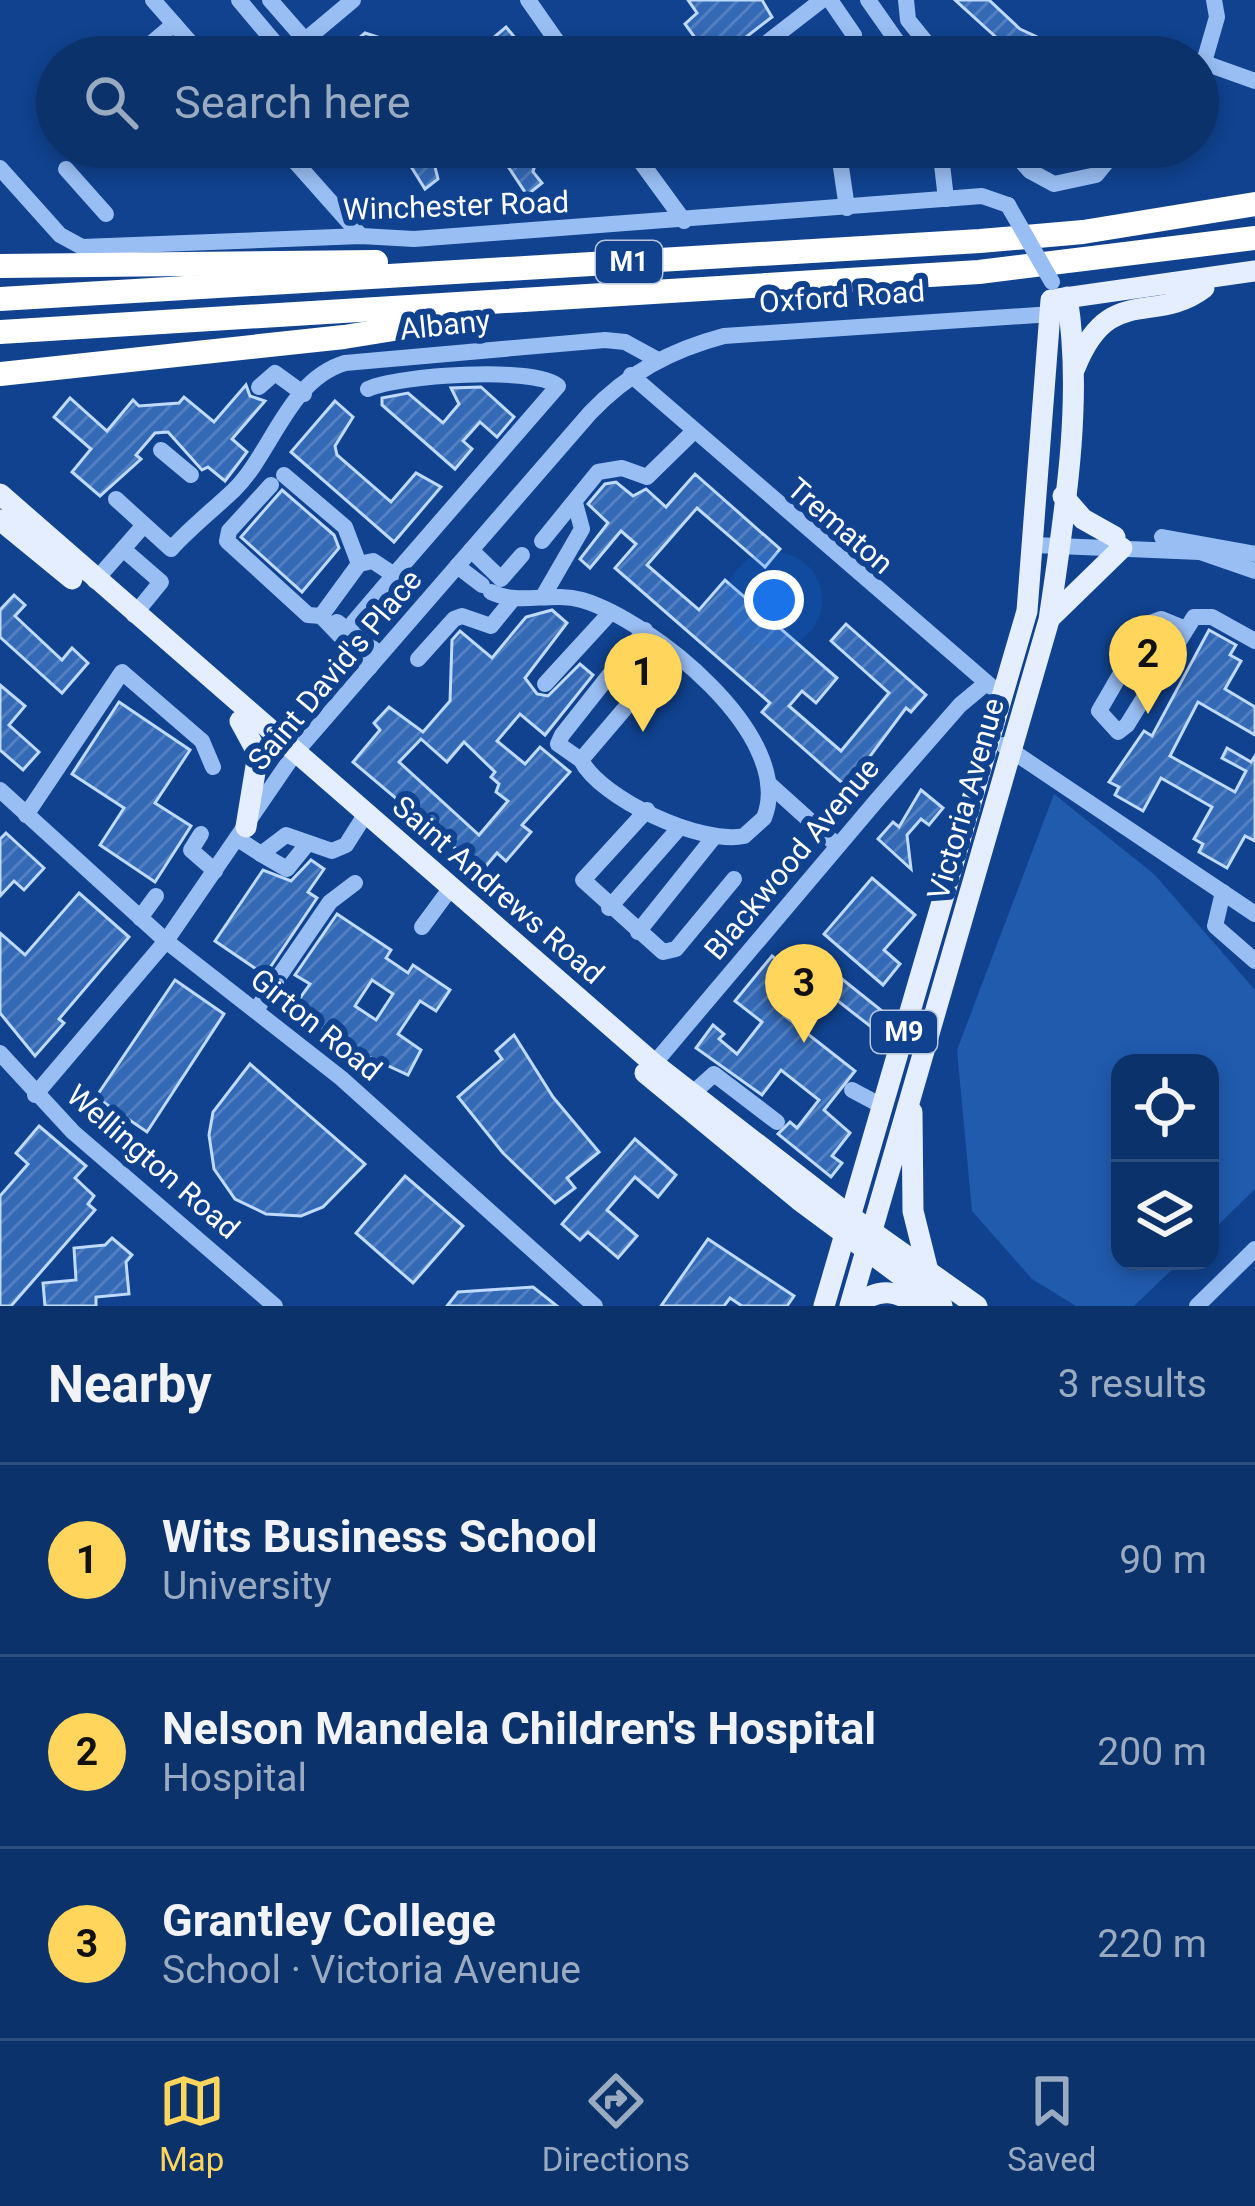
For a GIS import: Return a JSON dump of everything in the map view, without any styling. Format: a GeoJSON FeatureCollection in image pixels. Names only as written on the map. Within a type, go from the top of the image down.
{"type":"FeatureCollection","features":[{"type":"Feature","properties":{"kind":"highway"},"geometry":{"type":"LineString","coordinates":[[1204,210],[1255,190]]}},
{"type":"Feature","properties":{"kind":"highway","name":"M1"},"geometry":{"type":"LineString","coordinates":[[0,299],[1042,236],[1255,204]]}},
{"type":"Feature","properties":{"kind":"highway","name":"M1"},"geometry":{"type":"LineString","coordinates":[[0,332],[979,272],[1255,238]]}},
{"type":"Feature","properties":{"kind":"highway"},"geometry":{"type":"LineString","coordinates":[[0,266],[342,262],[466,272]]}},
{"type":"Feature","properties":{"kind":"highway"},"geometry":{"type":"LineString","coordinates":[[0,374],[344,337],[469,317],[529,300]]}},
{"type":"Feature","properties":{"kind":"highway"},"geometry":{"type":"LineString","coordinates":[[0,343],[52,330]]}},
{"type":"Feature","properties":{"kind":"main road","name":"Oxford Road"},"geometry":{"type":"LineString","coordinates":[[1054,300],[1255,271]]}},
{"type":"Feature","properties":{"kind":"main road","name":"Oxford Road"},"geometry":{"type":"LineString","coordinates":[[1054,300],[1255,281]]}},
{"type":"Feature","properties":{"kind":"main road"},"geometry":{"type":"LineString","coordinates":[[1072,376],[1093,334],[1115,315],[1204,288]]}},
{"type":"Feature","properties":{"kind":"main road","name":"Victoria Avenue"},"geometry":{"type":"LineString","coordinates":[[1004,694],[1049,620],[1061,539],[1072,376],[1054,300]]}},
{"type":"Feature","properties":{"kind":"main road","name":"Victoria Avenue"},"geometry":{"type":"LineString","coordinates":[[853,1306],[1002,744],[1004,694],[1028,611],[1054,300]]}},
{"type":"Feature","properties":{"kind":"main road","name":"Saint Andrews Road"},"geometry":{"type":"LineString","coordinates":[[0,494],[447,894],[650,1068],[869,1241],[942,1306]]}},
{"type":"Feature","properties":{"kind":"main road"},"geometry":{"type":"LineString","coordinates":[[1049,620],[1118,542],[1077,514],[1063,496]]}},
{"type":"Feature","properties":{"kind":"main road","name":"Saint Andrews Road"},"geometry":{"type":"LineString","coordinates":[[0,520],[240,721],[291,758]]}},
{"type":"Feature","properties":{"kind":"main road"},"geometry":{"type":"LineString","coordinates":[[240,721],[258,754],[242,833]]}},
{"type":"Feature","properties":{"kind":"main road","name":"Victoria Avenue"},"geometry":{"type":"LineString","coordinates":[[824,1306],[882,1106],[1002,744]]}},
{"type":"Feature","properties":{"kind":"main road","name":"Saint Andrews Road"},"geometry":{"type":"LineString","coordinates":[[650,1068],[694,1093],[847,1225]]}},
{"type":"Feature","properties":{"kind":"main road"},"geometry":{"type":"LineString","coordinates":[[912,1088],[913,1211],[928,1270]]}},
{"type":"Feature","properties":{"kind":"main road","name":"Saint Andrews Road"},"geometry":{"type":"LineString","coordinates":[[869,1241],[928,1270],[976,1306]]}},
{"type":"Feature","properties":{"kind":"main road"},"geometry":{"type":"LineString","coordinates":[[853,1306],[873,1293],[888,1291],[923,1306]]}},
{"type":"Feature","properties":{"kind":"street"},"geometry":{"type":"LineString","coordinates":[[153,0],[185,36]]}},
{"type":"Feature","properties":{"kind":"street"},"geometry":{"type":"LineString","coordinates":[[239,0],[268,36]]}},
{"type":"Feature","properties":{"kind":"street"},"geometry":{"type":"LineString","coordinates":[[270,0],[302,36]]}},
{"type":"Feature","properties":{"kind":"street"},"geometry":{"type":"LineString","coordinates":[[528,0],[553,36]]}},
{"type":"Feature","properties":{"kind":"street"},"geometry":{"type":"LineString","coordinates":[[773,36],[802,6],[826,0],[854,34]]}},
{"type":"Feature","properties":{"kind":"street"},"geometry":{"type":"LineString","coordinates":[[868,0],[893,36]]}},
{"type":"Feature","properties":{"kind":"street"},"geometry":{"type":"LineString","coordinates":[[906,0],[908,20],[921,36]]}},
{"type":"Feature","properties":{"kind":"street"},"geometry":{"type":"LineString","coordinates":[[1210,36],[1217,16],[1214,0]]}},
{"type":"Feature","properties":{"kind":"street"},"geometry":{"type":"LineString","coordinates":[[310,36],[350,1]]}},
{"type":"Feature","properties":{"kind":"street"},"geometry":{"type":"LineString","coordinates":[[160,36],[174,24]]}},
{"type":"Feature","properties":{"kind":"street"},"geometry":{"type":"LineString","coordinates":[[1219,68],[1249,78]]}},
{"type":"Feature","properties":{"kind":"street","name":"Winchester Road"},"geometry":{"type":"LineString","coordinates":[[0,168],[60,235],[75,245],[92,247],[361,236],[415,239],[991,196],[1008,205],[1054,300]]}},
{"type":"Feature","properties":{"kind":"street"},"geometry":{"type":"LineString","coordinates":[[301,168],[361,236]]}},
{"type":"Feature","properties":{"kind":"street"},"geometry":{"type":"LineString","coordinates":[[645,168],[684,221]]}},
{"type":"Feature","properties":{"kind":"street"},"geometry":{"type":"LineString","coordinates":[[841,168],[847,208]]}},
{"type":"Feature","properties":{"kind":"street"},"geometry":{"type":"LineString","coordinates":[[942,168],[946,199]]}},
{"type":"Feature","properties":{"kind":"street"},"geometry":{"type":"LineString","coordinates":[[1027,168],[1054,184],[1096,175],[1102,168]]}},
{"type":"Feature","properties":{"kind":"street"},"geometry":{"type":"LineString","coordinates":[[66,169],[106,214]]}},
{"type":"Feature","properties":{"kind":"street","name":"Oxford Road"},"geometry":{"type":"LineString","coordinates":[[658,360],[724,336],[1054,300]]}},
{"type":"Feature","properties":{"kind":"street","name":"Albany"},"geometry":{"type":"LineString","coordinates":[[144,525],[171,549],[234,490],[266,439],[304,394],[327,370],[350,362],[604,340],[625,342],[658,360]]}},
{"type":"Feature","properties":{"kind":"street"},"geometry":{"type":"LineString","coordinates":[[368,388],[373,360]]}},
{"type":"Feature","properties":{"kind":"street","name":"Saint David's Place"},"geometry":{"type":"LineString","coordinates":[[35,1095],[166,941],[291,758],[590,413],[631,375],[658,360]]}},
{"type":"Feature","properties":{"kind":"street"},"geometry":{"type":"LineString","coordinates":[[350,362],[356,380],[368,388],[486,374],[547,379],[558,386],[353,623]]}},
{"type":"Feature","properties":{"kind":"street"},"geometry":{"type":"LineString","coordinates":[[259,388],[275,373],[304,394]]}},
{"type":"Feature","properties":{"kind":"street","name":"Trematon"},"geometry":{"type":"LineString","coordinates":[[631,375],[692,433],[1004,694]]}},
{"type":"Feature","properties":{"kind":"street"},"geometry":{"type":"LineString","coordinates":[[418,659],[454,619],[491,626],[529,597],[582,529],[577,492],[608,467],[654,473],[692,433]]}},
{"type":"Feature","properties":{"kind":"street"},"geometry":{"type":"LineString","coordinates":[[161,450],[190,475]]}},
{"type":"Feature","properties":{"kind":"street"},"geometry":{"type":"LineString","coordinates":[[359,564],[345,527],[277,480],[229,531],[227,542],[308,615],[345,626],[375,661]]}},
{"type":"Feature","properties":{"kind":"street"},"geometry":{"type":"LineString","coordinates":[[95,581],[144,525],[116,499]]}},
{"type":"Feature","properties":{"kind":"street"},"geometry":{"type":"LineString","coordinates":[[542,541],[575,502]]}},
{"type":"Feature","properties":{"kind":"street"},"geometry":{"type":"LineString","coordinates":[[1034,538],[1161,542],[1255,554]]}},
{"type":"Feature","properties":{"kind":"street"},"geometry":{"type":"LineString","coordinates":[[1161,542],[1255,571]]}},
{"type":"Feature","properties":{"kind":"street"},"geometry":{"type":"LineString","coordinates":[[123,549],[160,582],[134,615]]}},
{"type":"Feature","properties":{"kind":"street"},"geometry":{"type":"LineString","coordinates":[[471,550],[492,585]]}},
{"type":"Feature","properties":{"kind":"street"},"geometry":{"type":"LineString","coordinates":[[492,585],[521,555]]}},
{"type":"Feature","properties":{"kind":"street"},"geometry":{"type":"LineString","coordinates":[[323,618],[359,564],[374,561],[394,575]]}},
{"type":"Feature","properties":{"kind":"street"},"geometry":{"type":"LineString","coordinates":[[457,566],[492,585],[610,612],[645,630],[723,698],[769,783],[838,846]]}},
{"type":"Feature","properties":{"kind":"street"},"geometry":{"type":"LineString","coordinates":[[545,684],[610,612]]}},
{"type":"Feature","properties":{"kind":"street"},"geometry":{"type":"LineString","coordinates":[[1183,628],[1160,620],[1150,622],[1099,711],[1108,727],[1118,732],[1127,725],[1194,616],[1206,615],[1255,641]]}},
{"type":"Feature","properties":{"kind":"street"},"geometry":{"type":"LineString","coordinates":[[645,630],[562,734],[558,744],[564,752],[647,811],[714,837],[730,838],[754,830],[770,804],[769,783]]}},
{"type":"Feature","properties":{"kind":"street"},"geometry":{"type":"LineString","coordinates":[[580,760],[673,652]]}},
{"type":"Feature","properties":{"kind":"street"},"geometry":{"type":"LineString","coordinates":[[26,814],[122,672],[202,741],[212,767]]}},
{"type":"Feature","properties":{"kind":"street","name":"Blackwood Avenue"},"geometry":{"type":"LineString","coordinates":[[650,1068],[960,705],[1004,694]]}},
{"type":"Feature","properties":{"kind":"street"},"geometry":{"type":"LineString","coordinates":[[1002,744],[1255,914]]}},
{"type":"Feature","properties":{"kind":"street","name":"Girton Road"},"geometry":{"type":"LineString","coordinates":[[0,790],[166,941],[341,1078],[596,1306]]}},
{"type":"Feature","properties":{"kind":"street"},"geometry":{"type":"LineString","coordinates":[[647,811],[584,876],[585,885],[638,932],[670,954],[734,879]]}},
{"type":"Feature","properties":{"kind":"street"},"geometry":{"type":"LineString","coordinates":[[261,854],[286,835],[332,851],[346,845],[362,820]]}},
{"type":"Feature","properties":{"kind":"street"},"geometry":{"type":"LineString","coordinates":[[609,908],[680,827]]}},
{"type":"Feature","properties":{"kind":"street"},"geometry":{"type":"LineString","coordinates":[[242,833],[261,854],[287,869],[308,843]]}},
{"type":"Feature","properties":{"kind":"street"},"geometry":{"type":"LineString","coordinates":[[201,834],[191,850],[215,871]]}},
{"type":"Feature","properties":{"kind":"street"},"geometry":{"type":"LineString","coordinates":[[638,932],[714,837]]}},
{"type":"Feature","properties":{"kind":"street"},"geometry":{"type":"LineString","coordinates":[[256,1010],[330,902],[355,883]]}},
{"type":"Feature","properties":{"kind":"street"},"geometry":{"type":"LineString","coordinates":[[1223,892],[1214,926],[1255,961]]}},
{"type":"Feature","properties":{"kind":"street"},"geometry":{"type":"LineString","coordinates":[[422,927],[447,894]]}},
{"type":"Feature","properties":{"kind":"street"},"geometry":{"type":"LineString","coordinates":[[140,918],[156,896]]}},
{"type":"Feature","properties":{"kind":"street","name":"Wellington Road"},"geometry":{"type":"LineString","coordinates":[[0,1053],[35,1095],[275,1306]]}},
{"type":"Feature","properties":{"kind":"street"},"geometry":{"type":"LineString","coordinates":[[694,1093],[714,1074],[777,1122]]}},
{"type":"Feature","properties":{"kind":"street"},"geometry":{"type":"LineString","coordinates":[[852,1090],[882,1106]]}},
{"type":"Feature","properties":{"kind":"street"},"geometry":{"type":"LineString","coordinates":[[1197,1306],[1255,1249]]}},
{"type":"Feature","properties":{"kind":"shaded area"},"geometry":{"type":"Polygon","coordinates":[[[1054,794],[1154,874],[1255,990],[1255,1189],[1219,1224],[1219,1054],[1111,1054],[1111,1270],[1172,1270],[1134,1306],[1076,1306],[1032,1279],[972,1211],[957,1050],[1054,794]]]}},
{"type":"Feature","properties":{"kind":"building"},"geometry":{"type":"Polygon","coordinates":[[[688,0],[762,0],[772,17],[747,36],[694,36],[685,24],[697,13],[688,0]]]}},
{"type":"Feature","properties":{"kind":"building"},"geometry":{"type":"Polygon","coordinates":[[[955,0],[989,0],[1020,29],[1035,36],[995,36],[955,0]]]}},
{"type":"Feature","properties":{"kind":"building"},"geometry":{"type":"Polygon","coordinates":[[[412,168],[435,168],[438,179],[425,189],[412,168]]]}},
{"type":"Feature","properties":{"kind":"building"},"geometry":{"type":"Polygon","coordinates":[[[509,168],[534,168],[542,183],[527,195],[509,168]]]}},
{"type":"Feature","properties":{"kind":"building"},"geometry":{"type":"Polygon","coordinates":[[[246,385],[250,396],[265,401],[232,439],[247,452],[225,481],[208,467],[202,470],[168,432],[155,433],[136,455],[141,459],[100,496],[72,472],[91,449],[54,417],[70,398],[107,431],[133,400],[139,406],[179,403],[184,397],[214,422],[246,385]]]}},
{"type":"Feature","properties":{"kind":"building"},"geometry":{"type":"Polygon","coordinates":[[[481,387],[514,417],[497,437],[480,422],[463,441],[472,449],[455,469],[382,405],[382,398],[408,393],[443,423],[459,404],[451,388],[481,387]]]}},
{"type":"Feature","properties":{"kind":"building"},"geometry":{"type":"Polygon","coordinates":[[[335,401],[353,417],[335,446],[337,455],[391,502],[416,473],[441,487],[394,542],[291,452],[335,401]]]}},
{"type":"Feature","properties":{"kind":"building"},"geometry":{"type":"Polygon","coordinates":[[[695,474],[780,549],[765,567],[697,508],[647,565],[699,610],[725,580],[837,678],[816,703],[802,691],[789,706],[841,751],[889,693],[831,641],[846,624],[926,695],[911,712],[906,708],[847,787],[762,712],[770,703],[615,568],[636,544],[621,531],[590,568],[580,559],[608,523],[588,504],[605,484],[616,482],[633,496],[646,489],[666,507],[695,474]]]}},
{"type":"Feature","properties":{"kind":"building"},"geometry":{"type":"Polygon","coordinates":[[[282,490],[334,535],[339,548],[302,592],[241,537],[282,490]]]}},
{"type":"Feature","properties":{"kind":"building"},"geometry":{"type":"Polygon","coordinates":[[[14,595],[25,605],[15,616],[62,660],[72,648],[88,663],[62,693],[0,637],[0,610],[14,595]]]}},
{"type":"Feature","properties":{"kind":"building"},"geometry":{"type":"Polygon","coordinates":[[[552,610],[567,623],[525,678],[537,694],[548,696],[580,664],[593,675],[545,735],[520,714],[497,741],[525,764],[540,747],[570,772],[522,825],[531,832],[506,861],[497,853],[482,871],[353,762],[380,730],[374,723],[389,707],[423,732],[450,701],[452,640],[460,631],[492,658],[526,617],[552,610]],[[421,739],[399,762],[479,835],[508,801],[496,792],[499,784],[491,777],[495,772],[464,742],[447,762],[421,739]]]}},
{"type":"Feature","properties":{"kind":"building"},"geometry":{"type":"Polygon","coordinates":[[[1209,630],[1236,645],[1230,655],[1241,661],[1225,689],[1255,707],[1255,735],[1198,702],[1170,756],[1235,792],[1246,771],[1222,758],[1227,748],[1251,762],[1255,756],[1255,841],[1245,836],[1227,868],[1199,852],[1203,844],[1194,839],[1212,807],[1161,778],[1143,811],[1115,795],[1119,787],[1109,782],[1144,731],[1152,736],[1209,630]]]}},
{"type":"Feature","properties":{"kind":"building"},"geometry":{"type":"Polygon","coordinates":[[[0,685],[25,706],[9,725],[39,752],[23,770],[0,750],[0,685]]]}},
{"type":"Feature","properties":{"kind":"building"},"geometry":{"type":"Polygon","coordinates":[[[119,702],[190,750],[155,803],[191,826],[155,882],[100,845],[124,808],[72,774],[119,702]]]}},
{"type":"Feature","properties":{"kind":"building"},"geometry":{"type":"Polygon","coordinates":[[[921,790],[943,808],[929,825],[921,819],[907,835],[911,869],[878,839],[893,822],[899,827],[921,790]]]}},
{"type":"Feature","properties":{"kind":"building"},"geometry":{"type":"Polygon","coordinates":[[[6,833],[44,868],[24,890],[14,881],[0,896],[0,839],[6,833]]]}},
{"type":"Feature","properties":{"kind":"building"},"geometry":{"type":"Polygon","coordinates":[[[311,860],[324,869],[308,892],[317,898],[265,975],[215,941],[263,870],[291,881],[311,860]]]}},
{"type":"Feature","properties":{"kind":"building"},"geometry":{"type":"Polygon","coordinates":[[[872,878],[915,915],[884,950],[900,964],[883,985],[824,934],[872,878]]]}},
{"type":"Feature","properties":{"kind":"building"},"geometry":{"type":"Polygon","coordinates":[[[79,893],[129,937],[59,1019],[64,1023],[35,1056],[0,1013],[0,933],[25,955],[79,893]]]}},
{"type":"Feature","properties":{"kind":"building"},"geometry":{"type":"Polygon","coordinates":[[[337,914],[391,950],[386,958],[408,973],[413,965],[450,990],[436,1011],[420,1001],[398,1034],[421,1050],[408,1075],[339,1043],[312,1020],[316,1014],[298,1001],[310,984],[295,975],[337,914]],[[372,980],[355,1006],[376,1020],[393,994],[372,980]]]}},
{"type":"Feature","properties":{"kind":"building"},"geometry":{"type":"Polygon","coordinates":[[[772,956],[813,988],[785,1016],[855,1071],[824,1110],[850,1133],[832,1156],[842,1163],[831,1177],[778,1134],[790,1122],[797,1128],[819,1100],[781,1070],[762,1095],[696,1048],[713,1025],[724,1034],[719,1039],[737,1054],[762,1022],[735,1001],[772,956]]]}},
{"type":"Feature","properties":{"kind":"building"},"geometry":{"type":"Polygon","coordinates":[[[832,971],[882,1011],[870,1026],[820,987],[832,971]]]}},
{"type":"Feature","properties":{"kind":"building"},"geometry":{"type":"Polygon","coordinates":[[[175,980],[224,1014],[147,1132],[96,1097],[175,980]]]}},
{"type":"Feature","properties":{"kind":"building"},"geometry":{"type":"Polygon","coordinates":[[[514,1035],[553,1097],[599,1152],[567,1178],[575,1188],[555,1203],[503,1153],[458,1097],[502,1059],[496,1051],[514,1035]]]}},
{"type":"Feature","properties":{"kind":"building"},"geometry":{"type":"Polygon","coordinates":[[[250,1064],[365,1164],[323,1207],[301,1216],[266,1214],[235,1199],[214,1169],[209,1135],[213,1112],[250,1064]]]}},
{"type":"Feature","properties":{"kind":"building"},"geometry":{"type":"Polygon","coordinates":[[[39,1126],[86,1166],[75,1178],[94,1196],[88,1204],[95,1210],[11,1306],[0,1306],[0,1196],[28,1164],[16,1153],[39,1126]]]}},
{"type":"Feature","properties":{"kind":"building"},"geometry":{"type":"Polygon","coordinates":[[[635,1139],[676,1175],[658,1197],[635,1177],[607,1210],[637,1236],[618,1258],[588,1232],[580,1240],[562,1224],[635,1139]]]}},
{"type":"Feature","properties":{"kind":"building"},"geometry":{"type":"Polygon","coordinates":[[[405,1176],[463,1226],[413,1283],[356,1233],[405,1176]]]}},
{"type":"Feature","properties":{"kind":"building"},"geometry":{"type":"Polygon","coordinates":[[[112,1238],[132,1255],[126,1262],[129,1294],[96,1297],[96,1306],[45,1306],[43,1283],[76,1280],[74,1248],[105,1245],[112,1238]]]}},
{"type":"Feature","properties":{"kind":"building"},"geometry":{"type":"Polygon","coordinates":[[[708,1239],[794,1296],[787,1306],[742,1306],[730,1298],[724,1306],[661,1306],[708,1239]]]}},
{"type":"Feature","properties":{"kind":"building"},"geometry":{"type":"Polygon","coordinates":[[[533,1287],[557,1306],[447,1306],[458,1292],[533,1287]]]}},
{"type":"Feature","properties":{"kind":"place","name":"Nelson Mandela Children's Hospital"},"geometry":{"type":"Point","coordinates":[1148,714]}},
{"type":"Feature","properties":{"kind":"place","name":"Wits Business School"},"geometry":{"type":"Point","coordinates":[643,732]}},
{"type":"Feature","properties":{"kind":"place","name":"Grantley College"},"geometry":{"type":"Point","coordinates":[804,1043]}}]}
